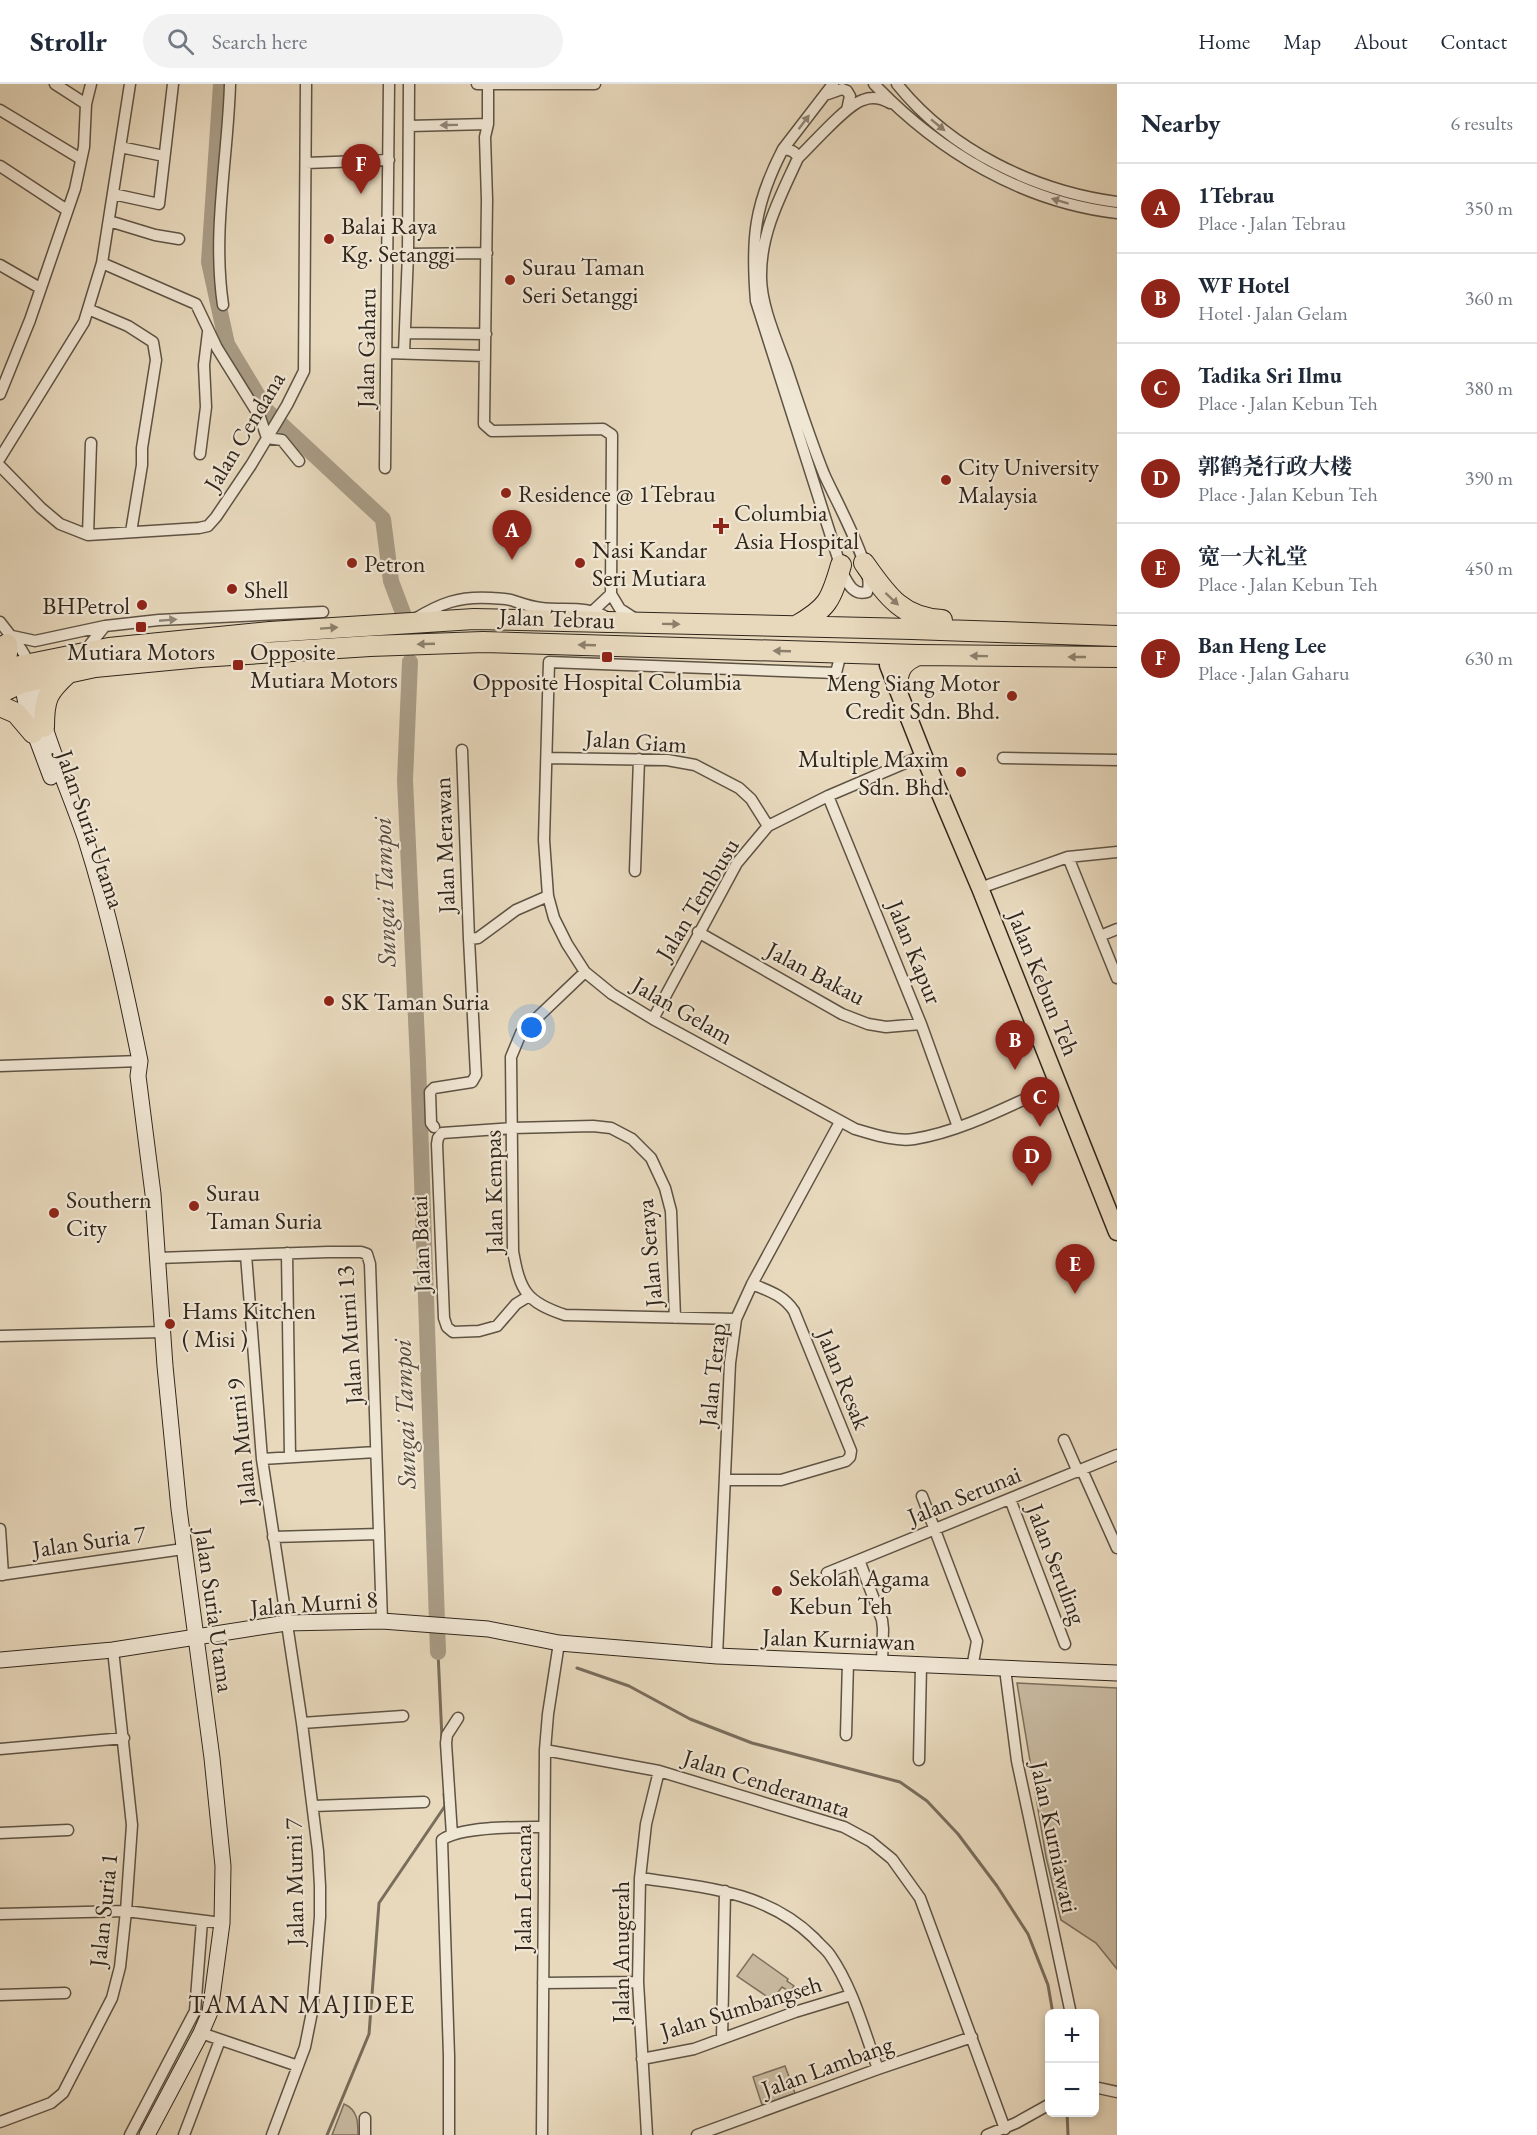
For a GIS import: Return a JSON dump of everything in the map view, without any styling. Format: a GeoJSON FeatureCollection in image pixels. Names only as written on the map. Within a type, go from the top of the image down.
{"type":"FeatureCollection","features":[{"type":"Feature","properties":{"kind":"highway"},"geometry":{"type":"LineString","coordinates":[[864,563],[887,596],[917,617],[1037,628],[1081,635]]}},
{"type":"Feature","properties":{"kind":"highway"},"geometry":{"type":"LineString","coordinates":[[796,627],[817,615],[830,599],[841,565]]}},
{"type":"Feature","properties":{"kind":"highway","name":"Jalan Tebrau"},"geometry":{"type":"LineString","coordinates":[[0,693],[21,672],[83,653],[189,640],[270,623],[408,623],[474,619],[613,621],[1117,636]]}},
{"type":"Feature","properties":{"kind":"highway"},"geometry":{"type":"LineString","coordinates":[[729,625],[755,633],[865,637],[883,655],[901,633],[912,629]]}},
{"type":"Feature","properties":{"kind":"highway"},"geometry":{"type":"LineString","coordinates":[[6,639],[7,654],[21,672]]}},
{"type":"Feature","properties":{"kind":"highway","name":"Jalan Tebrau"},"geometry":{"type":"LineString","coordinates":[[0,674],[68,673],[96,667],[200,657],[369,646],[483,642],[883,655],[1117,657]]}},
{"type":"Feature","properties":{"kind":"highway"},"geometry":{"type":"LineString","coordinates":[[897,686],[899,669],[909,659],[918,655]]}},
{"type":"Feature","properties":{"kind":"highway"},"geometry":{"type":"LineString","coordinates":[[0,706],[16,713],[38,730],[46,698],[68,673]]}},
{"type":"Feature","properties":{"kind":"main road","name":"Jalan Kebun Teh"},"geometry":{"type":"LineString","coordinates":[[883,655],[980,888],[1117,1232]]}},
{"type":"Feature","properties":{"kind":"main road","name":"Jalan Kebun Teh"},"geometry":{"type":"LineString","coordinates":[[883,655],[909,737],[923,755]]}},
{"type":"Feature","properties":{"kind":"main road","name":"Jalan Suria Utama"},"geometry":{"type":"LineString","coordinates":[[21,672],[38,730],[94,891],[137,1067],[153,1194],[183,1549],[220,1831],[223,1866],[222,1923],[210,2012],[147,2135]]}},
{"type":"Feature","properties":{"kind":"main road","name":"Jalan Murni 8"},"geometry":{"type":"LineString","coordinates":[[0,1660],[113,1650],[286,1623],[382,1620],[509,1632],[558,1649]]}},
{"type":"Feature","properties":{"kind":"main road","name":"Jalan Kurniawan"},"geometry":{"type":"LineString","coordinates":[[558,1649],[1117,1673]]}},
{"type":"Feature","properties":{"kind":"street"},"geometry":{"type":"LineString","coordinates":[[55,84],[87,104]]}},
{"type":"Feature","properties":{"kind":"street"},"geometry":{"type":"LineString","coordinates":[[0,394],[75,189],[91,84]]}},
{"type":"Feature","properties":{"kind":"street"},"geometry":{"type":"LineString","coordinates":[[0,458],[84,322],[102,263],[130,84]]}},
{"type":"Feature","properties":{"kind":"street"},"geometry":{"type":"LineString","coordinates":[[113,195],[159,204],[173,84]]}},
{"type":"Feature","properties":{"kind":"street"},"geometry":{"type":"LineString","coordinates":[[223,305],[219,225],[227,149],[230,84]]}},
{"type":"Feature","properties":{"kind":"street","name":"Jalan Cendana"},"geometry":{"type":"LineString","coordinates":[[0,466],[60,524],[88,535],[208,526],[216,517],[251,465],[287,405],[304,371],[306,84]]}},
{"type":"Feature","properties":{"kind":"street","name":"Jalan Gaharu"},"geometry":{"type":"LineString","coordinates":[[386,468],[389,84]]}},
{"type":"Feature","properties":{"kind":"street"},"geometry":{"type":"LineString","coordinates":[[404,353],[408,254],[409,84]]}},
{"type":"Feature","properties":{"kind":"street"},"geometry":{"type":"LineString","coordinates":[[595,84],[479,84],[486,137],[487,253],[484,424],[492,431],[603,429],[612,435],[611,594],[620,609],[643,623]]}},
{"type":"Feature","properties":{"kind":"street"},"geometry":{"type":"LineString","coordinates":[[484,124],[488,84]]}},
{"type":"Feature","properties":{"kind":"street"},"geometry":{"type":"LineString","coordinates":[[833,84],[783,149],[765,187],[755,222],[754,269],[756,301],[814,488],[846,581],[856,591],[863,593],[867,592],[870,582],[864,563],[825,474],[802,413],[766,308],[760,276],[764,245],[773,213],[798,158],[861,100],[876,97],[896,106]]}},
{"type":"Feature","properties":{"kind":"street"},"geometry":{"type":"LineString","coordinates":[[874,84],[896,106],[950,150],[1010,183],[1075,205],[1117,213]]}},
{"type":"Feature","properties":{"kind":"street"},"geometry":{"type":"LineString","coordinates":[[897,84],[935,123],[970,149],[1009,171],[1049,187],[1092,199],[1117,202]]}},
{"type":"Feature","properties":{"kind":"street"},"geometry":{"type":"LineString","coordinates":[[826,96],[842,89],[847,91],[850,96],[847,111]]}},
{"type":"Feature","properties":{"kind":"street"},"geometry":{"type":"LineString","coordinates":[[0,110],[81,159]]}},
{"type":"Feature","properties":{"kind":"street"},"geometry":{"type":"LineString","coordinates":[[409,126],[484,124]]}},
{"type":"Feature","properties":{"kind":"street"},"geometry":{"type":"LineString","coordinates":[[120,147],[164,156]]}},
{"type":"Feature","properties":{"kind":"street"},"geometry":{"type":"LineString","coordinates":[[783,149],[791,150],[798,158]]}},
{"type":"Feature","properties":{"kind":"street"},"geometry":{"type":"LineString","coordinates":[[306,163],[389,160]]}},
{"type":"Feature","properties":{"kind":"street"},"geometry":{"type":"LineString","coordinates":[[0,166],[67,210]]}},
{"type":"Feature","properties":{"kind":"street"},"geometry":{"type":"LineString","coordinates":[[109,221],[155,235],[179,239]]}},
{"type":"Feature","properties":{"kind":"street"},"geometry":{"type":"LineString","coordinates":[[408,254],[487,253]]}},
{"type":"Feature","properties":{"kind":"street"},"geometry":{"type":"LineString","coordinates":[[102,263],[191,301],[199,308],[217,348],[260,417],[268,436],[282,440],[299,461]]}},
{"type":"Feature","properties":{"kind":"street"},"geometry":{"type":"LineString","coordinates":[[0,265],[40,288]]}},
{"type":"Feature","properties":{"kind":"street"},"geometry":{"type":"LineString","coordinates":[[88,309],[128,326],[153,342],[156,360],[131,532]]}},
{"type":"Feature","properties":{"kind":"street"},"geometry":{"type":"LineString","coordinates":[[200,454],[206,407],[204,366],[208,328]]}},
{"type":"Feature","properties":{"kind":"street"},"geometry":{"type":"LineString","coordinates":[[405,333],[486,334]]}},
{"type":"Feature","properties":{"kind":"street"},"geometry":{"type":"LineString","coordinates":[[387,353],[485,356]]}},
{"type":"Feature","properties":{"kind":"street"},"geometry":{"type":"LineString","coordinates":[[88,535],[91,443]]}},
{"type":"Feature","properties":{"kind":"street"},"geometry":{"type":"LineString","coordinates":[[594,610],[611,594]]}},
{"type":"Feature","properties":{"kind":"street"},"geometry":{"type":"LineString","coordinates":[[408,623],[426,612],[469,597],[514,600],[523,605],[541,608],[594,610],[613,621]]}},
{"type":"Feature","properties":{"kind":"street"},"geometry":{"type":"LineString","coordinates":[[6,639],[35,641],[105,626],[189,618],[270,623],[323,612]]}},
{"type":"Feature","properties":{"kind":"street"},"geometry":{"type":"LineString","coordinates":[[189,618],[189,640]]}},
{"type":"Feature","properties":{"kind":"street"},"geometry":{"type":"LineString","coordinates":[[0,622],[21,672]]}},
{"type":"Feature","properties":{"kind":"street"},"geometry":{"type":"LineString","coordinates":[[83,653],[105,626]]}},
{"type":"Feature","properties":{"kind":"street","name":"Jalan Gelam"},"geometry":{"type":"LineString","coordinates":[[848,653],[836,673],[549,662],[544,840],[549,896],[554,918],[585,972],[612,994],[653,1019],[855,1129],[883,1137],[913,1139],[958,1127],[1058,1084]]}},
{"type":"Feature","properties":{"kind":"street","name":"Jalan Merawan"},"geometry":{"type":"LineString","coordinates":[[434,1127],[431,1124],[430,1092],[434,1088],[472,1082],[476,1075],[462,750]]}},
{"type":"Feature","properties":{"kind":"street","name":"Jalan Tembusu"},"geometry":{"type":"LineString","coordinates":[[653,1019],[737,863],[768,826],[828,796],[923,755]]}},
{"type":"Feature","properties":{"kind":"street","name":"Jalan Giam"},"geometry":{"type":"LineString","coordinates":[[548,758],[667,760],[695,765],[739,788],[751,799],[768,826]]}},
{"type":"Feature","properties":{"kind":"street"},"geometry":{"type":"LineString","coordinates":[[1003,758],[1117,760]]}},
{"type":"Feature","properties":{"kind":"street"},"geometry":{"type":"LineString","coordinates":[[635,871],[639,759]]}},
{"type":"Feature","properties":{"kind":"street","name":"Jalan Kapur"},"geometry":{"type":"LineString","coordinates":[[828,796],[921,1024],[958,1127]]}},
{"type":"Feature","properties":{"kind":"street"},"geometry":{"type":"LineString","coordinates":[[980,888],[1068,857],[1117,852]]}},
{"type":"Feature","properties":{"kind":"street"},"geometry":{"type":"LineString","coordinates":[[1068,857],[1117,978]]}},
{"type":"Feature","properties":{"kind":"street","name":"Jalan Merawan"},"geometry":{"type":"LineString","coordinates":[[469,939],[478,938],[516,910],[549,896]]}},
{"type":"Feature","properties":{"kind":"street"},"geometry":{"type":"LineString","coordinates":[[1100,936],[1117,929]]}},
{"type":"Feature","properties":{"kind":"street","name":"Jalan Bakau"},"geometry":{"type":"LineString","coordinates":[[698,932],[842,1014],[868,1024],[886,1027],[921,1024]]}},
{"type":"Feature","properties":{"kind":"street","name":"Jalan Kempas"},"geometry":{"type":"LineString","coordinates":[[529,1296],[523,1290],[513,1251],[511,1057],[521,1033],[585,972]]}},
{"type":"Feature","properties":{"kind":"street"},"geometry":{"type":"LineString","coordinates":[[0,1066],[137,1067]]}},
{"type":"Feature","properties":{"kind":"street","name":"Jalan Terap"},"geometry":{"type":"LineString","coordinates":[[717,1656],[730,1363],[736,1319],[752,1284],[840,1122]]}},
{"type":"Feature","properties":{"kind":"street","name":"Jalan Seraya"},"geometry":{"type":"LineString","coordinates":[[512,1128],[593,1126],[611,1128],[632,1139],[651,1158],[665,1188],[671,1211],[675,1318]]}},
{"type":"Feature","properties":{"kind":"street","name":"Jalan Batai"},"geometry":{"type":"LineString","coordinates":[[512,1128],[450,1132],[438,1138],[444,1318],[447,1327],[453,1332],[488,1329],[497,1326],[516,1304],[529,1296]]}},
{"type":"Feature","properties":{"kind":"street","name":"Jalan Murni 13"},"geometry":{"type":"LineString","coordinates":[[158,1258],[355,1251],[367,1254],[370,1264],[382,1620]]}},
{"type":"Feature","properties":{"kind":"street"},"geometry":{"type":"LineString","coordinates":[[287,1253],[290,1457]]}},
{"type":"Feature","properties":{"kind":"street","name":"Jalan Murni 9"},"geometry":{"type":"LineString","coordinates":[[246,1255],[262,1458],[286,1623]]}},
{"type":"Feature","properties":{"kind":"street","name":"Jalan Resak"},"geometry":{"type":"LineString","coordinates":[[725,1480],[781,1480],[846,1461],[851,1451],[794,1311],[787,1301],[776,1293],[752,1284]]}},
{"type":"Feature","properties":{"kind":"street"},"geometry":{"type":"LineString","coordinates":[[529,1296],[543,1308],[565,1315],[736,1319]]}},
{"type":"Feature","properties":{"kind":"street"},"geometry":{"type":"LineString","coordinates":[[0,1336],[163,1332]]}},
{"type":"Feature","properties":{"kind":"street"},"geometry":{"type":"LineString","coordinates":[[1064,1440],[1117,1548]]}},
{"type":"Feature","properties":{"kind":"street"},"geometry":{"type":"LineString","coordinates":[[262,1458],[376,1452]]}},
{"type":"Feature","properties":{"kind":"street","name":"Jalan Serunai"},"geometry":{"type":"LineString","coordinates":[[827,1573],[1117,1455]]}},
{"type":"Feature","properties":{"kind":"street"},"geometry":{"type":"LineString","coordinates":[[922,1496],[977,1641],[972,1668]]}},
{"type":"Feature","properties":{"kind":"street","name":"Jalan Seruling"},"geometry":{"type":"LineString","coordinates":[[1010,1499],[1065,1644]]}},
{"type":"Feature","properties":{"kind":"street"},"geometry":{"type":"LineString","coordinates":[[0,1528],[1,1575]]}},
{"type":"Feature","properties":{"kind":"street"},"geometry":{"type":"LineString","coordinates":[[273,1537],[379,1534]]}},
{"type":"Feature","properties":{"kind":"street","name":"Jalan Suria 7"},"geometry":{"type":"LineString","coordinates":[[1,1575],[183,1549]]}},
{"type":"Feature","properties":{"kind":"street"},"geometry":{"type":"LineString","coordinates":[[859,1560],[882,1620],[882,1663]]}},
{"type":"Feature","properties":{"kind":"street","name":"Jalan Murni 7"},"geometry":{"type":"LineString","coordinates":[[272,2135],[305,2047],[312,2012],[320,1917],[318,1851],[313,1806],[286,1623]]}},
{"type":"Feature","properties":{"kind":"street","name":"Jalan Lencana"},"geometry":{"type":"LineString","coordinates":[[542,2135],[545,1750],[558,1649]]}},
{"type":"Feature","properties":{"kind":"street","name":"Jalan Suria 1"},"geometry":{"type":"LineString","coordinates":[[0,2122],[51,2103],[63,2093],[112,1998],[120,1967],[132,1825],[113,1650]]}},
{"type":"Feature","properties":{"kind":"street"},"geometry":{"type":"LineString","coordinates":[[846,1735],[848,1662]]}},
{"type":"Feature","properties":{"kind":"street"},"geometry":{"type":"LineString","coordinates":[[919,1760],[921,1665]]}},
{"type":"Feature","properties":{"kind":"street","name":"Jalan Kurniawati"},"geometry":{"type":"LineString","coordinates":[[1005,1669],[1017,1761],[1070,2009]]}},
{"type":"Feature","properties":{"kind":"street"},"geometry":{"type":"LineString","coordinates":[[302,1723],[403,1716]]}},
{"type":"Feature","properties":{"kind":"street"},"geometry":{"type":"LineString","coordinates":[[449,2135],[446,1743],[447,1735],[458,1718]]}},
{"type":"Feature","properties":{"kind":"street"},"geometry":{"type":"LineString","coordinates":[[0,1749],[124,1738]]}},
{"type":"Feature","properties":{"kind":"street","name":"Jalan Cenderamata"},"geometry":{"type":"LineString","coordinates":[[545,1750],[659,1771],[844,1827],[870,1841],[892,1859],[920,1898],[1005,2128]]}},
{"type":"Feature","properties":{"kind":"street","name":"Jalan Anugerah"},"geometry":{"type":"LineString","coordinates":[[647,2135],[638,1982],[640,1878],[646,1824],[659,1771]]}},
{"type":"Feature","properties":{"kind":"street"},"geometry":{"type":"LineString","coordinates":[[313,1806],[424,1802]]}},
{"type":"Feature","properties":{"kind":"street"},"geometry":{"type":"LineString","coordinates":[[447,1837],[496,1827],[543,1827]]}},
{"type":"Feature","properties":{"kind":"street"},"geometry":{"type":"LineString","coordinates":[[0,1833],[68,1830]]}},
{"type":"Feature","properties":{"kind":"street"},"geometry":{"type":"LineString","coordinates":[[640,1878],[725,1891],[765,1904],[803,1928],[830,1954],[851,1995],[878,2069]]}},
{"type":"Feature","properties":{"kind":"street"},"geometry":{"type":"LineString","coordinates":[[722,2039],[725,1891]]}},
{"type":"Feature","properties":{"kind":"street"},"geometry":{"type":"LineString","coordinates":[[0,1914],[126,1911],[222,1923]]}},
{"type":"Feature","properties":{"kind":"street"},"geometry":{"type":"LineString","coordinates":[[130,2135],[195,2011],[202,1922]]}},
{"type":"Feature","properties":{"kind":"street"},"geometry":{"type":"LineString","coordinates":[[543,1983],[638,1982]]}},
{"type":"Feature","properties":{"kind":"street"},"geometry":{"type":"LineString","coordinates":[[0,1995],[64,1993]]}},
{"type":"Feature","properties":{"kind":"street","name":"Jalan Sumbangseh"},"geometry":{"type":"LineString","coordinates":[[642,2059],[694,2049],[851,1995]]}},
{"type":"Feature","properties":{"kind":"street"},"geometry":{"type":"LineString","coordinates":[[201,2033],[298,2066]]}},
{"type":"Feature","properties":{"kind":"street","name":"Jalan Lambang"},"geometry":{"type":"LineString","coordinates":[[697,2135],[972,2037]]}},
{"type":"Feature","properties":{"kind":"street"},"geometry":{"type":"LineString","coordinates":[[184,2135],[220,2040]]}},
{"type":"Feature","properties":{"kind":"street"},"geometry":{"type":"LineString","coordinates":[[1099,2088],[1117,2091]]}},
{"type":"Feature","properties":{"kind":"street"},"geometry":{"type":"LineString","coordinates":[[987,2135],[1045,2107]]}},
{"type":"Feature","properties":{"kind":"street"},"geometry":{"type":"LineString","coordinates":[[365,2118],[365,2135]]}},
{"type":"Feature","properties":{"kind":"shaded area"},"geometry":{"type":"Polygon","coordinates":[[[1017,1683],[1117,1688],[1117,1969],[1096,1943],[1061,1920],[1046,1857],[1017,1683]]]}},
{"type":"Feature","properties":{"kind":"shaded area"},"geometry":{"type":"Polygon","coordinates":[[[753,1954],[788,1979],[787,1981],[794,1986],[790,1992],[782,1987],[772,2000],[737,1976],[753,1954]]]}},
{"type":"Feature","properties":{"kind":"shaded area"},"geometry":{"type":"Polygon","coordinates":[[[785,2066],[795,2093],[762,2105],[753,2077],[785,2066]]]}},
{"type":"Feature","properties":{"kind":"shaded area"},"geometry":{"type":"Polygon","coordinates":[[[344,2104],[355,2113],[358,2135],[332,2135],[344,2104]]]}},
{"type":"Feature","properties":{"kind":"waterway","name":"Sungai Tampoi"},"geometry":{"type":"LineString","coordinates":[[221,84],[209,262],[227,344],[267,411],[383,519],[391,581],[403,613]]}},
{"type":"Feature","properties":{"kind":"waterway","name":"Sungai Tampoi"},"geometry":{"type":"LineString","coordinates":[[410,662],[405,780],[418,1062],[438,1652]]}},
{"type":"Feature","properties":{"kind":"waterway","name":"Sungai Tampoi"},"geometry":{"type":"LineString","coordinates":[[438,1652],[442,1739]]}},
{"type":"Feature","properties":{"kind":"waterway"},"geometry":{"type":"LineString","coordinates":[[577,1668],[629,1686],[690,1719],[752,1743],[900,1782],[927,1801],[958,1834],[997,1886],[1028,1934],[1048,1985],[1052,2009]]}},
{"type":"Feature","properties":{"kind":"waterway","name":"Sungai Tampoi"},"geometry":{"type":"LineString","coordinates":[[327,2135],[369,2034],[379,1903],[445,1806],[444,1794]]}},
{"type":"Feature","properties":{"kind":"waterway"},"geometry":{"type":"LineString","coordinates":[[1067,2117],[1068,2135]]}},
{"type":"Feature","properties":{"kind":"place","name":"Ban Heng Lee"},"geometry":{"type":"Point","coordinates":[361,194]}},
{"type":"Feature","properties":{"kind":"place","name":"Balai Raya Kg. Setanggi"},"geometry":{"type":"Point","coordinates":[329,239]}},
{"type":"Feature","properties":{"kind":"place","name":"Surau Taman Seri Setanggi"},"geometry":{"type":"Point","coordinates":[510,280]}},
{"type":"Feature","properties":{"kind":"place","name":"City University Malaysia"},"geometry":{"type":"Point","coordinates":[946,480]}},
{"type":"Feature","properties":{"kind":"place","name":"Residence @ 1Tebrau"},"geometry":{"type":"Point","coordinates":[506,493]}},
{"type":"Feature","properties":{"kind":"place","name":"Columbia Asia Hospital"},"geometry":{"type":"Point","coordinates":[721,526]}},
{"type":"Feature","properties":{"kind":"place","name":"1Tebrau"},"geometry":{"type":"Point","coordinates":[512,560]}},
{"type":"Feature","properties":{"kind":"place","name":"Petron"},"geometry":{"type":"Point","coordinates":[352,563]}},
{"type":"Feature","properties":{"kind":"place","name":"Nasi Kandar Seri Mutiara"},"geometry":{"type":"Point","coordinates":[580,563]}},
{"type":"Feature","properties":{"kind":"place","name":"Shell"},"geometry":{"type":"Point","coordinates":[232,589]}},
{"type":"Feature","properties":{"kind":"place","name":"BHPetrol"},"geometry":{"type":"Point","coordinates":[142,605]}},
{"type":"Feature","properties":{"kind":"place","name":"Mutiara Motors"},"geometry":{"type":"Point","coordinates":[141,627]}},
{"type":"Feature","properties":{"kind":"place","name":"Opposite Hospital Columbia"},"geometry":{"type":"Point","coordinates":[607,657]}},
{"type":"Feature","properties":{"kind":"place","name":"Opposite Mutiara Motors"},"geometry":{"type":"Point","coordinates":[238,665]}},
{"type":"Feature","properties":{"kind":"place","name":"Meng Siang Motor Credit Sdn. Bhd."},"geometry":{"type":"Point","coordinates":[1012,696]}},
{"type":"Feature","properties":{"kind":"place","name":"Multiple Maxim Sdn. Bhd."},"geometry":{"type":"Point","coordinates":[961,772]}},
{"type":"Feature","properties":{"kind":"place","name":"SK Taman Suria"},"geometry":{"type":"Point","coordinates":[329,1001]}},
{"type":"Feature","properties":{"kind":"place","name":"WF Hotel"},"geometry":{"type":"Point","coordinates":[1015,1070]}},
{"type":"Feature","properties":{"kind":"place","name":"Tadika Sri Ilmu"},"geometry":{"type":"Point","coordinates":[1040,1127]}},
{"type":"Feature","properties":{"kind":"place","name":"郭鹤尧行政大楼"},"geometry":{"type":"Point","coordinates":[1032,1186]}},
{"type":"Feature","properties":{"kind":"place","name":"Surau Taman Suria"},"geometry":{"type":"Point","coordinates":[194,1206]}},
{"type":"Feature","properties":{"kind":"place","name":"Southern City"},"geometry":{"type":"Point","coordinates":[54,1213]}},
{"type":"Feature","properties":{"kind":"place","name":"宽一大礼堂"},"geometry":{"type":"Point","coordinates":[1075,1294]}},
{"type":"Feature","properties":{"kind":"place","name":"Hams Kitchen ( Misi )"},"geometry":{"type":"Point","coordinates":[170,1324]}},
{"type":"Feature","properties":{"kind":"place","name":"Sekolah Agama Kebun Teh"},"geometry":{"type":"Point","coordinates":[777,1591]}},
{"type":"Feature","properties":{"kind":"district","name":"TAMAN MAJIDEE"},"geometry":{"type":"Point","coordinates":[302,2004]}}]}
